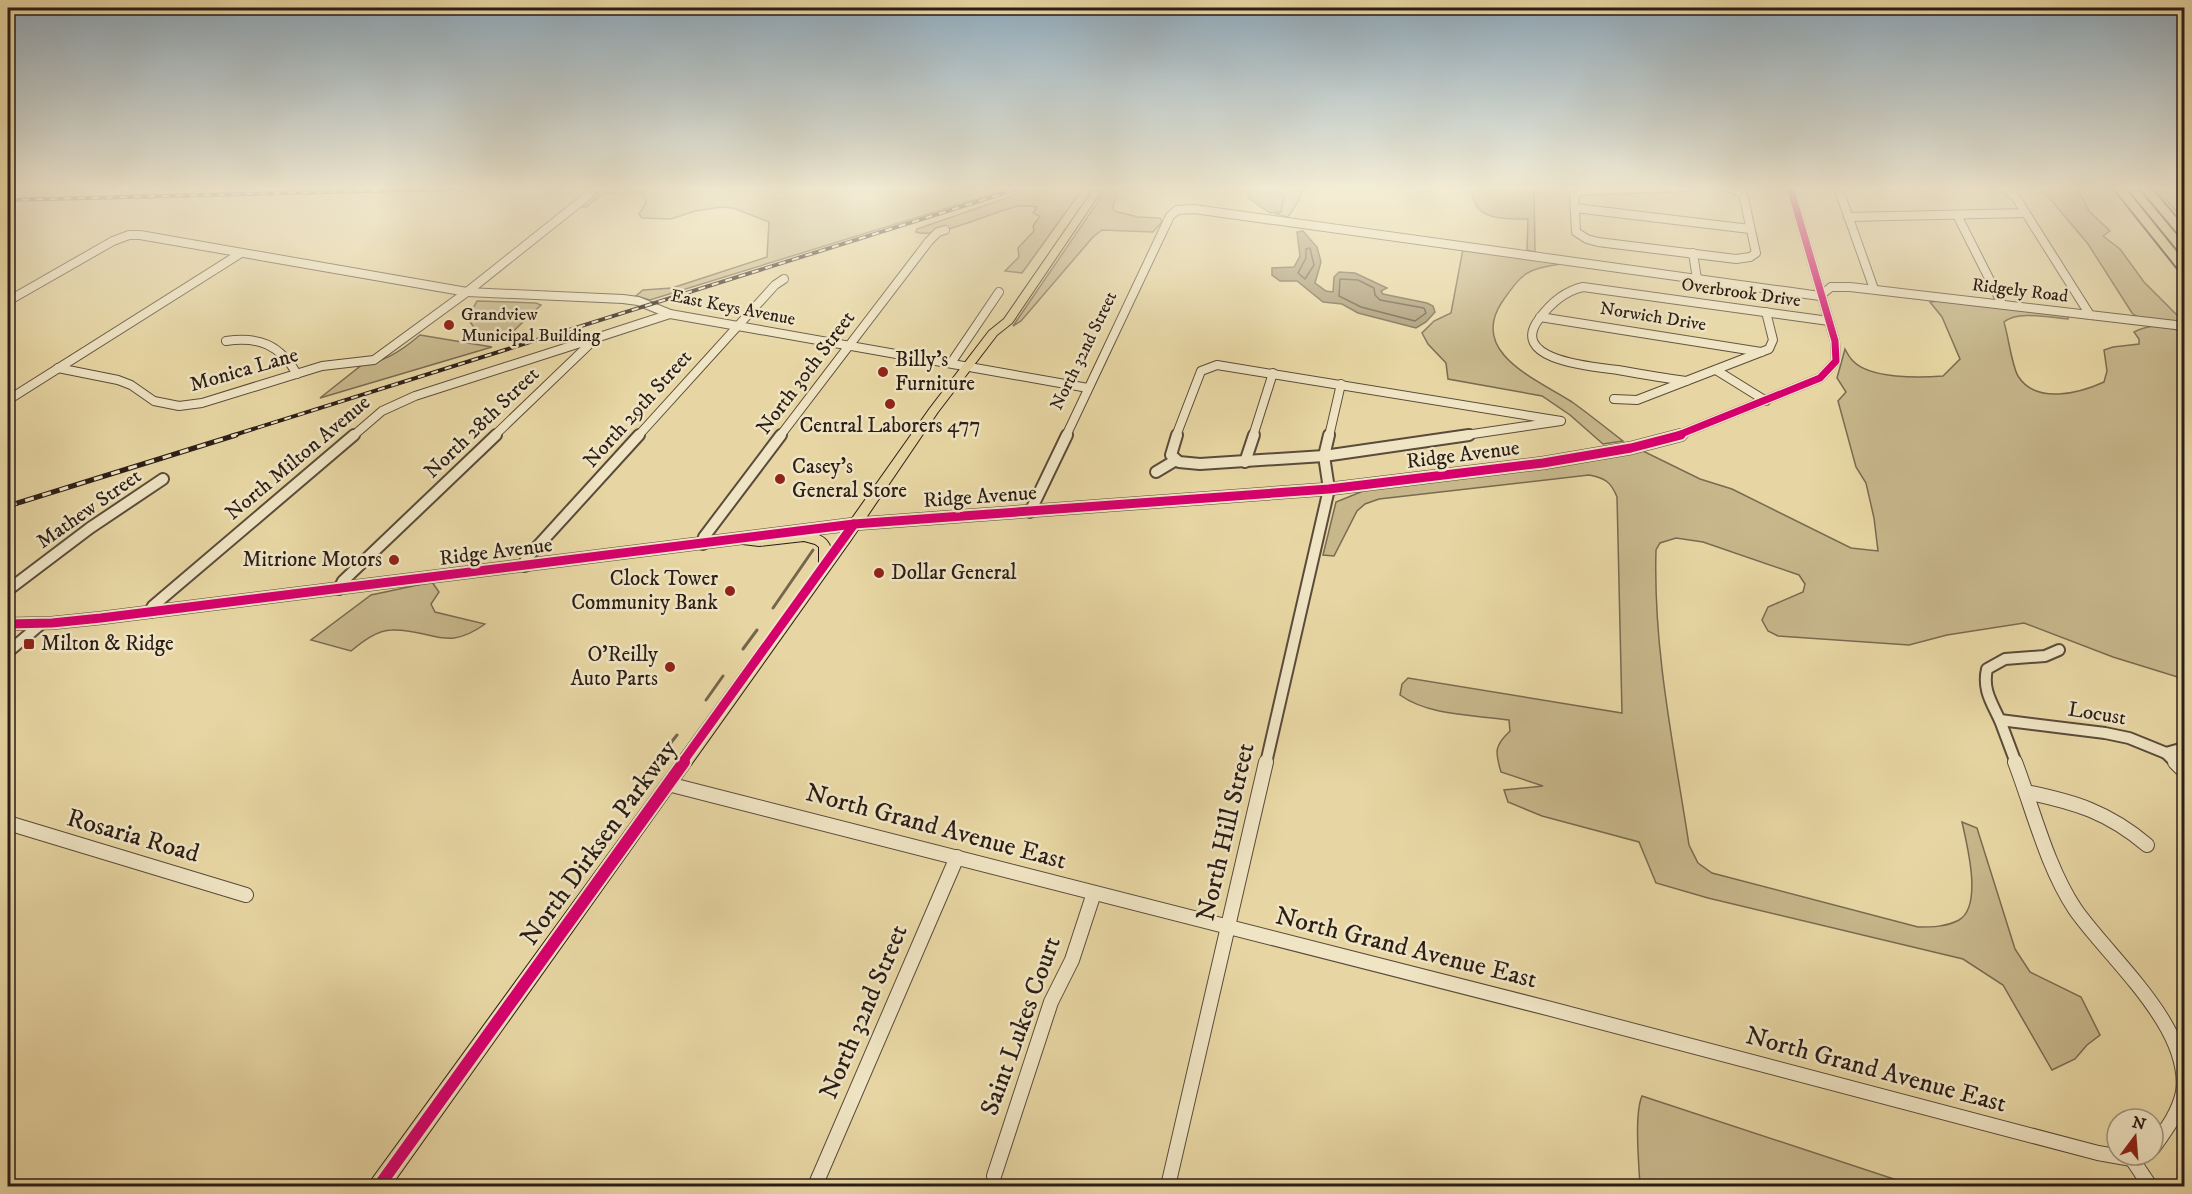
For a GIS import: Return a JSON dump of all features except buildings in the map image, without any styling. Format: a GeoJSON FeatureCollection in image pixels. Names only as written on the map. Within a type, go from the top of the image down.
{"type":"FeatureCollection","features":[{"type":"Feature","properties":{"kind":"highway"},"geometry":{"type":"LineString","coordinates":[[2163,243],[2184,268]]}},
{"type":"Feature","properties":{"kind":"main road","name":"North Dirksen Parkway"},"geometry":{"type":"LineString","coordinates":[[379,1186],[930,415],[993,333],[1008,321],[1059,243]]}},
{"type":"Feature","properties":{"kind":"main road"},"geometry":{"type":"LineString","coordinates":[[739,540],[759,542],[802,537],[816,538],[825,546],[825,564]]}},
{"type":"Feature","properties":{"kind":"street","name":"East Keys Avenue"},"geometry":{"type":"LineString","coordinates":[[10,298],[112,243]]}},
{"type":"Feature","properties":{"kind":"street","name":"East Keys Avenue"},"geometry":{"type":"LineString","coordinates":[[184,243],[467,292],[623,298],[638,301],[670,314],[1088,388]]}},
{"type":"Feature","properties":{"kind":"street"},"geometry":{"type":"LineString","coordinates":[[467,292],[529,243]]}},
{"type":"Feature","properties":{"kind":"street","name":"North 30th Street"},"geometry":{"type":"LineString","coordinates":[[703,544],[704,537],[717,519],[928,243]]}},
{"type":"Feature","properties":{"kind":"street","name":"North 32nd Street"},"geometry":{"type":"LineString","coordinates":[[1030,512],[1157,243]]}},
{"type":"Feature","properties":{"kind":"street","name":"North 32nd Street"},"geometry":{"type":"LineString","coordinates":[[1436,243],[1697,279]]}},
{"type":"Feature","properties":{"kind":"street"},"geometry":{"type":"LineString","coordinates":[[1615,243],[1736,259],[1753,259],[1756,253],[1753,243]]}},
{"type":"Feature","properties":{"kind":"street","name":"Ridge Avenue"},"geometry":{"type":"LineString","coordinates":[[41,624],[739,540],[854,524],[1329,489],[1521,466],[1631,448],[1680,435],[1768,400],[1820,378],[1832,368],[1837,355],[1805,243]]}},
{"type":"Feature","properties":{"kind":"street"},"geometry":{"type":"LineString","coordinates":[[1857,243],[1874,289]]}},
{"type":"Feature","properties":{"kind":"street"},"geometry":{"type":"LineString","coordinates":[[1971,243],[2002,304]]}},
{"type":"Feature","properties":{"kind":"street"},"geometry":{"type":"LineString","coordinates":[[2045,243],[2090,315]]}},
{"type":"Feature","properties":{"kind":"street"},"geometry":{"type":"LineString","coordinates":[[8,400],[241,253]]}},
{"type":"Feature","properties":{"kind":"street"},"geometry":{"type":"LineString","coordinates":[[1694,253],[1697,279],[1820,296]]}},
{"type":"Feature","properties":{"kind":"street","name":"North 29th Street"},"geometry":{"type":"LineString","coordinates":[[525,566],[526,560],[738,326],[784,279]]}},
{"type":"Feature","properties":{"kind":"street","name":"Ridgely Road"},"geometry":{"type":"LineString","coordinates":[[1820,296],[1825,289],[1834,286],[1874,289],[2184,326]]}},
{"type":"Feature","properties":{"kind":"street","name":"Overbrook Drive"},"geometry":{"type":"LineString","coordinates":[[1540,317],[1564,294],[1577,288],[1598,288],[1829,321]]}},
{"type":"Feature","properties":{"kind":"street","name":"Monica Lane"},"geometry":{"type":"LineString","coordinates":[[58,368],[131,384],[154,401],[179,406],[202,403],[343,362],[374,360],[467,292]]}},
{"type":"Feature","properties":{"kind":"street"},"geometry":{"type":"LineString","coordinates":[[951,363],[999,292]]}},
{"type":"Feature","properties":{"kind":"street"},"geometry":{"type":"LineString","coordinates":[[1614,399],[1637,400],[1761,352],[1772,345],[1773,340],[1766,312]]}},
{"type":"Feature","properties":{"kind":"street","name":"North 28th Street"},"geometry":{"type":"LineString","coordinates":[[339,589],[344,581],[596,338],[670,314]]}},
{"type":"Feature","properties":{"kind":"street"},"geometry":{"type":"LineString","coordinates":[[1540,317],[1535,323],[1534,340],[1539,350],[1549,356],[1569,363],[1686,381]]}},
{"type":"Feature","properties":{"kind":"street","name":"Norwich Drive"},"geometry":{"type":"LineString","coordinates":[[1540,317],[1761,352]]}},
{"type":"Feature","properties":{"kind":"street","name":"North Milton Avenue"},"geometry":{"type":"LineString","coordinates":[[150,612],[153,606],[382,411],[415,396],[596,338]]}},
{"type":"Feature","properties":{"kind":"street"},"geometry":{"type":"LineString","coordinates":[[226,341],[249,340],[276,347],[289,357],[297,374]]}},
{"type":"Feature","properties":{"kind":"street"},"geometry":{"type":"LineString","coordinates":[[1221,365],[1273,373],[1544,417],[1561,421],[1324,456],[1188,464],[1176,460],[1170,450],[1204,369],[1221,365]]}},
{"type":"Feature","properties":{"kind":"street"},"geometry":{"type":"LineString","coordinates":[[1719,369],[1768,400]]}},
{"type":"Feature","properties":{"kind":"street"},"geometry":{"type":"LineString","coordinates":[[1245,462],[1273,373]]}},
{"type":"Feature","properties":{"kind":"street"},"geometry":{"type":"LineString","coordinates":[[1329,489],[1324,456],[1341,384]]}},
{"type":"Feature","properties":{"kind":"street"},"geometry":{"type":"LineString","coordinates":[[1156,472],[1176,460]]}},
{"type":"Feature","properties":{"kind":"street","name":"Mathew Street"},"geometry":{"type":"LineString","coordinates":[[8,590],[90,528],[163,479]]}},
{"type":"Feature","properties":{"kind":"street","name":"North Hill Street"},"geometry":{"type":"LineString","coordinates":[[1168,1186],[1329,489]]}},
{"type":"Feature","properties":{"kind":"street"},"geometry":{"type":"LineString","coordinates":[[8,624],[41,624]]}},
{"type":"Feature","properties":{"kind":"street"},"geometry":{"type":"LineString","coordinates":[[8,652],[41,624]]}},
{"type":"Feature","properties":{"kind":"street"},"geometry":{"type":"LineString","coordinates":[[2060,650],[2045,656],[2005,659],[1987,669],[1984,678],[1987,697],[2000,720],[2060,883],[2076,910],[2154,1004],[2167,1024],[2179,1053],[2184,1092],[2165,1131]]}},
{"type":"Feature","properties":{"kind":"street","name":"Locust"},"geometry":{"type":"LineString","coordinates":[[2000,720],[2105,733],[2129,738],[2166,753]]}},
{"type":"Feature","properties":{"kind":"street"},"geometry":{"type":"LineString","coordinates":[[2184,748],[2166,753],[2184,771]]}},
{"type":"Feature","properties":{"kind":"street","name":"North Grand Avenue East"},"geometry":{"type":"LineString","coordinates":[[668,784],[1229,929],[1551,1009],[2105,1154]]}},
{"type":"Feature","properties":{"kind":"street"},"geometry":{"type":"LineString","coordinates":[[2026,792],[2075,801],[2094,808],[2131,831],[2147,845]]}},
{"type":"Feature","properties":{"kind":"street","name":"Rosaria Road"},"geometry":{"type":"LineString","coordinates":[[8,824],[246,895]]}},
{"type":"Feature","properties":{"kind":"street","name":"North 32nd Street"},"geometry":{"type":"LineString","coordinates":[[815,1186],[957,857]]}},
{"type":"Feature","properties":{"kind":"street","name":"Saint Lukes Court"},"geometry":{"type":"LineString","coordinates":[[994,1176],[1051,1002],[1072,960],[1094,893]]}},
{"type":"Feature","properties":{"kind":"street"},"geometry":{"type":"LineString","coordinates":[[2141,1167],[2150,1186]]}},
{"type":"Feature","properties":{"kind":"shaded area"},"geometry":{"type":"Polygon","coordinates":[[[768,243],[835,243],[650,300],[636,296],[643,290],[672,288],[767,257],[768,243]]]}},
{"type":"Feature","properties":{"kind":"shaded area"},"geometry":{"type":"Polygon","coordinates":[[[1023,243],[1044,243],[1022,273],[1005,271],[1019,257],[1018,248],[1023,243]]]}},
{"type":"Feature","properties":{"kind":"shaded area"},"geometry":{"type":"Polygon","coordinates":[[[1070,243],[1088,243],[1021,321],[1013,326],[1070,243]]]}},
{"type":"Feature","properties":{"kind":"shaded area"},"geometry":{"type":"Polygon","coordinates":[[[1527,243],[1535,243],[1535,252],[1527,250],[1527,243]]]}},
{"type":"Feature","properties":{"kind":"shaded area"},"geometry":{"type":"Polygon","coordinates":[[[2112,243],[2120,249],[2144,282],[2184,322],[2139,318],[2132,313],[2088,244],[2112,243]]]}},
{"type":"Feature","properties":{"kind":"shaded area"},"geometry":{"type":"Polygon","coordinates":[[[1463,249],[1565,263],[1534,270],[1516,283],[1502,302],[1494,320],[1494,336],[1500,350],[1512,363],[1572,402],[1623,441],[1603,444],[1570,415],[1542,396],[1448,379],[1446,363],[1428,344],[1422,333],[1434,321],[1451,313],[1463,249]]]}},
{"type":"Feature","properties":{"kind":"shaded area"},"geometry":{"type":"Polygon","coordinates":[[[477,301],[541,305],[504,340],[483,334],[474,328],[468,318],[477,301]]]}},
{"type":"Feature","properties":{"kind":"shaded area"},"geometry":{"type":"Polygon","coordinates":[[[1930,302],[2068,314],[2068,319],[2018,316],[2004,322],[2018,376],[2026,385],[2047,394],[2071,393],[2104,382],[2107,371],[2104,350],[2139,344],[2139,339],[2134,332],[2140,329],[2159,326],[2184,333],[2184,679],[2113,657],[2024,623],[1947,635],[1909,645],[1778,636],[1768,631],[1762,620],[1768,607],[1803,592],[1805,584],[1799,575],[1703,542],[1676,538],[1660,543],[1656,550],[1658,624],[1666,698],[1689,845],[1698,863],[1712,873],[1918,927],[1934,927],[1959,920],[1966,913],[1972,889],[1962,822],[1977,828],[2015,949],[2030,972],[2081,997],[2100,1035],[2075,1059],[2052,1070],[2003,985],[1963,959],[1708,898],[1656,883],[1639,842],[1542,816],[1508,802],[1504,790],[1543,786],[1501,772],[1497,750],[1510,731],[1509,720],[1438,711],[1400,695],[1402,684],[1408,678],[1622,713],[1617,497],[1607,481],[1589,475],[1379,499],[1365,504],[1357,511],[1334,556],[1323,555],[1336,502],[1373,487],[1641,450],[1700,479],[1732,489],[1851,548],[1878,551],[1866,483],[1856,467],[1838,401],[1846,392],[1837,378],[1845,349],[1853,361],[1871,371],[1909,377],[1943,376],[1960,359],[1942,317],[1930,302]]]}},
{"type":"Feature","properties":{"kind":"shaded area"},"geometry":{"type":"Polygon","coordinates":[[[420,335],[492,347],[320,398],[363,364],[386,358],[420,335]]]}},
{"type":"Feature","properties":{"kind":"shaded area"},"geometry":{"type":"Polygon","coordinates":[[[432,582],[439,592],[431,604],[435,612],[485,624],[471,633],[449,638],[406,631],[381,632],[351,651],[311,640],[371,595],[432,582]]]}},
{"type":"Feature","properties":{"kind":"shaded area"},"geometry":{"type":"Polygon","coordinates":[[[1642,1096],[1915,1186],[1640,1186],[1638,1115],[1642,1096]]]}},
{"type":"Feature","properties":{"kind":"water"},"geometry":{"type":"Polygon","coordinates":[[[1298,243],[1313,243],[1317,247],[1321,262],[1315,283],[1326,291],[1333,292],[1334,277],[1339,272],[1355,273],[1387,288],[1381,291],[1383,294],[1427,303],[1433,306],[1435,312],[1426,322],[1416,328],[1358,313],[1342,304],[1323,302],[1297,281],[1280,281],[1272,275],[1272,268],[1294,267],[1300,256],[1298,243]]]}},
{"type":"Feature","properties":{"kind":"waterway"},"geometry":{"type":"LineString","coordinates":[[773,608],[813,550]]}},
{"type":"Feature","properties":{"kind":"waterway"},"geometry":{"type":"LineString","coordinates":[[743,649],[757,630]]}},
{"type":"Feature","properties":{"kind":"waterway"},"geometry":{"type":"LineString","coordinates":[[706,700],[723,676]]}},
{"type":"Feature","properties":{"kind":"waterway"},"geometry":{"type":"LineString","coordinates":[[655,763],[677,735]]}},
{"type":"Feature","properties":{"kind":"waterway"},"geometry":{"type":"LineString","coordinates":[[652,767],[656,762]]}},
{"type":"Feature","properties":{"kind":"railway"},"geometry":{"type":"LineString","coordinates":[[231,436],[847,243]]}},
{"type":"Feature","properties":{"kind":"railway"},"geometry":{"type":"LineString","coordinates":[[8,506],[236,435]]}},
{"type":"Feature","properties":{"kind":"cycle path"},"geometry":{"type":"LineString","coordinates":[[8,624],[52,623],[101,618],[854,524],[1329,489],[1543,463],[1631,448],[1680,435],[1820,378],[1836,361],[1835,341],[1805,243]]}},
{"type":"Feature","properties":{"kind":"cycle path"},"geometry":{"type":"LineString","coordinates":[[379,1186],[854,524]]}},
{"type":"Feature","properties":{"kind":"place","name":"Grandview Municipal Building"},"geometry":{"type":"Point","coordinates":[449,325]}},
{"type":"Feature","properties":{"kind":"place","name":"Billy's Furniture"},"geometry":{"type":"Point","coordinates":[883,372]}},
{"type":"Feature","properties":{"kind":"place","name":"Central Laborers 477"},"geometry":{"type":"Point","coordinates":[890,404]}},
{"type":"Feature","properties":{"kind":"place","name":"Casey's General Store"},"geometry":{"type":"Point","coordinates":[780,479]}},
{"type":"Feature","properties":{"kind":"place","name":"Mitrione Motors"},"geometry":{"type":"Point","coordinates":[394,560]}},
{"type":"Feature","properties":{"kind":"place","name":"Dollar General"},"geometry":{"type":"Point","coordinates":[879,573]}},
{"type":"Feature","properties":{"kind":"place","name":"Clock Tower Community Bank"},"geometry":{"type":"Point","coordinates":[730,591]}},
{"type":"Feature","properties":{"kind":"place","name":"Milton & Ridge"},"geometry":{"type":"Point","coordinates":[29,644]}},
{"type":"Feature","properties":{"kind":"place","name":"O'Reilly Auto Parts"},"geometry":{"type":"Point","coordinates":[670,667]}}]}
